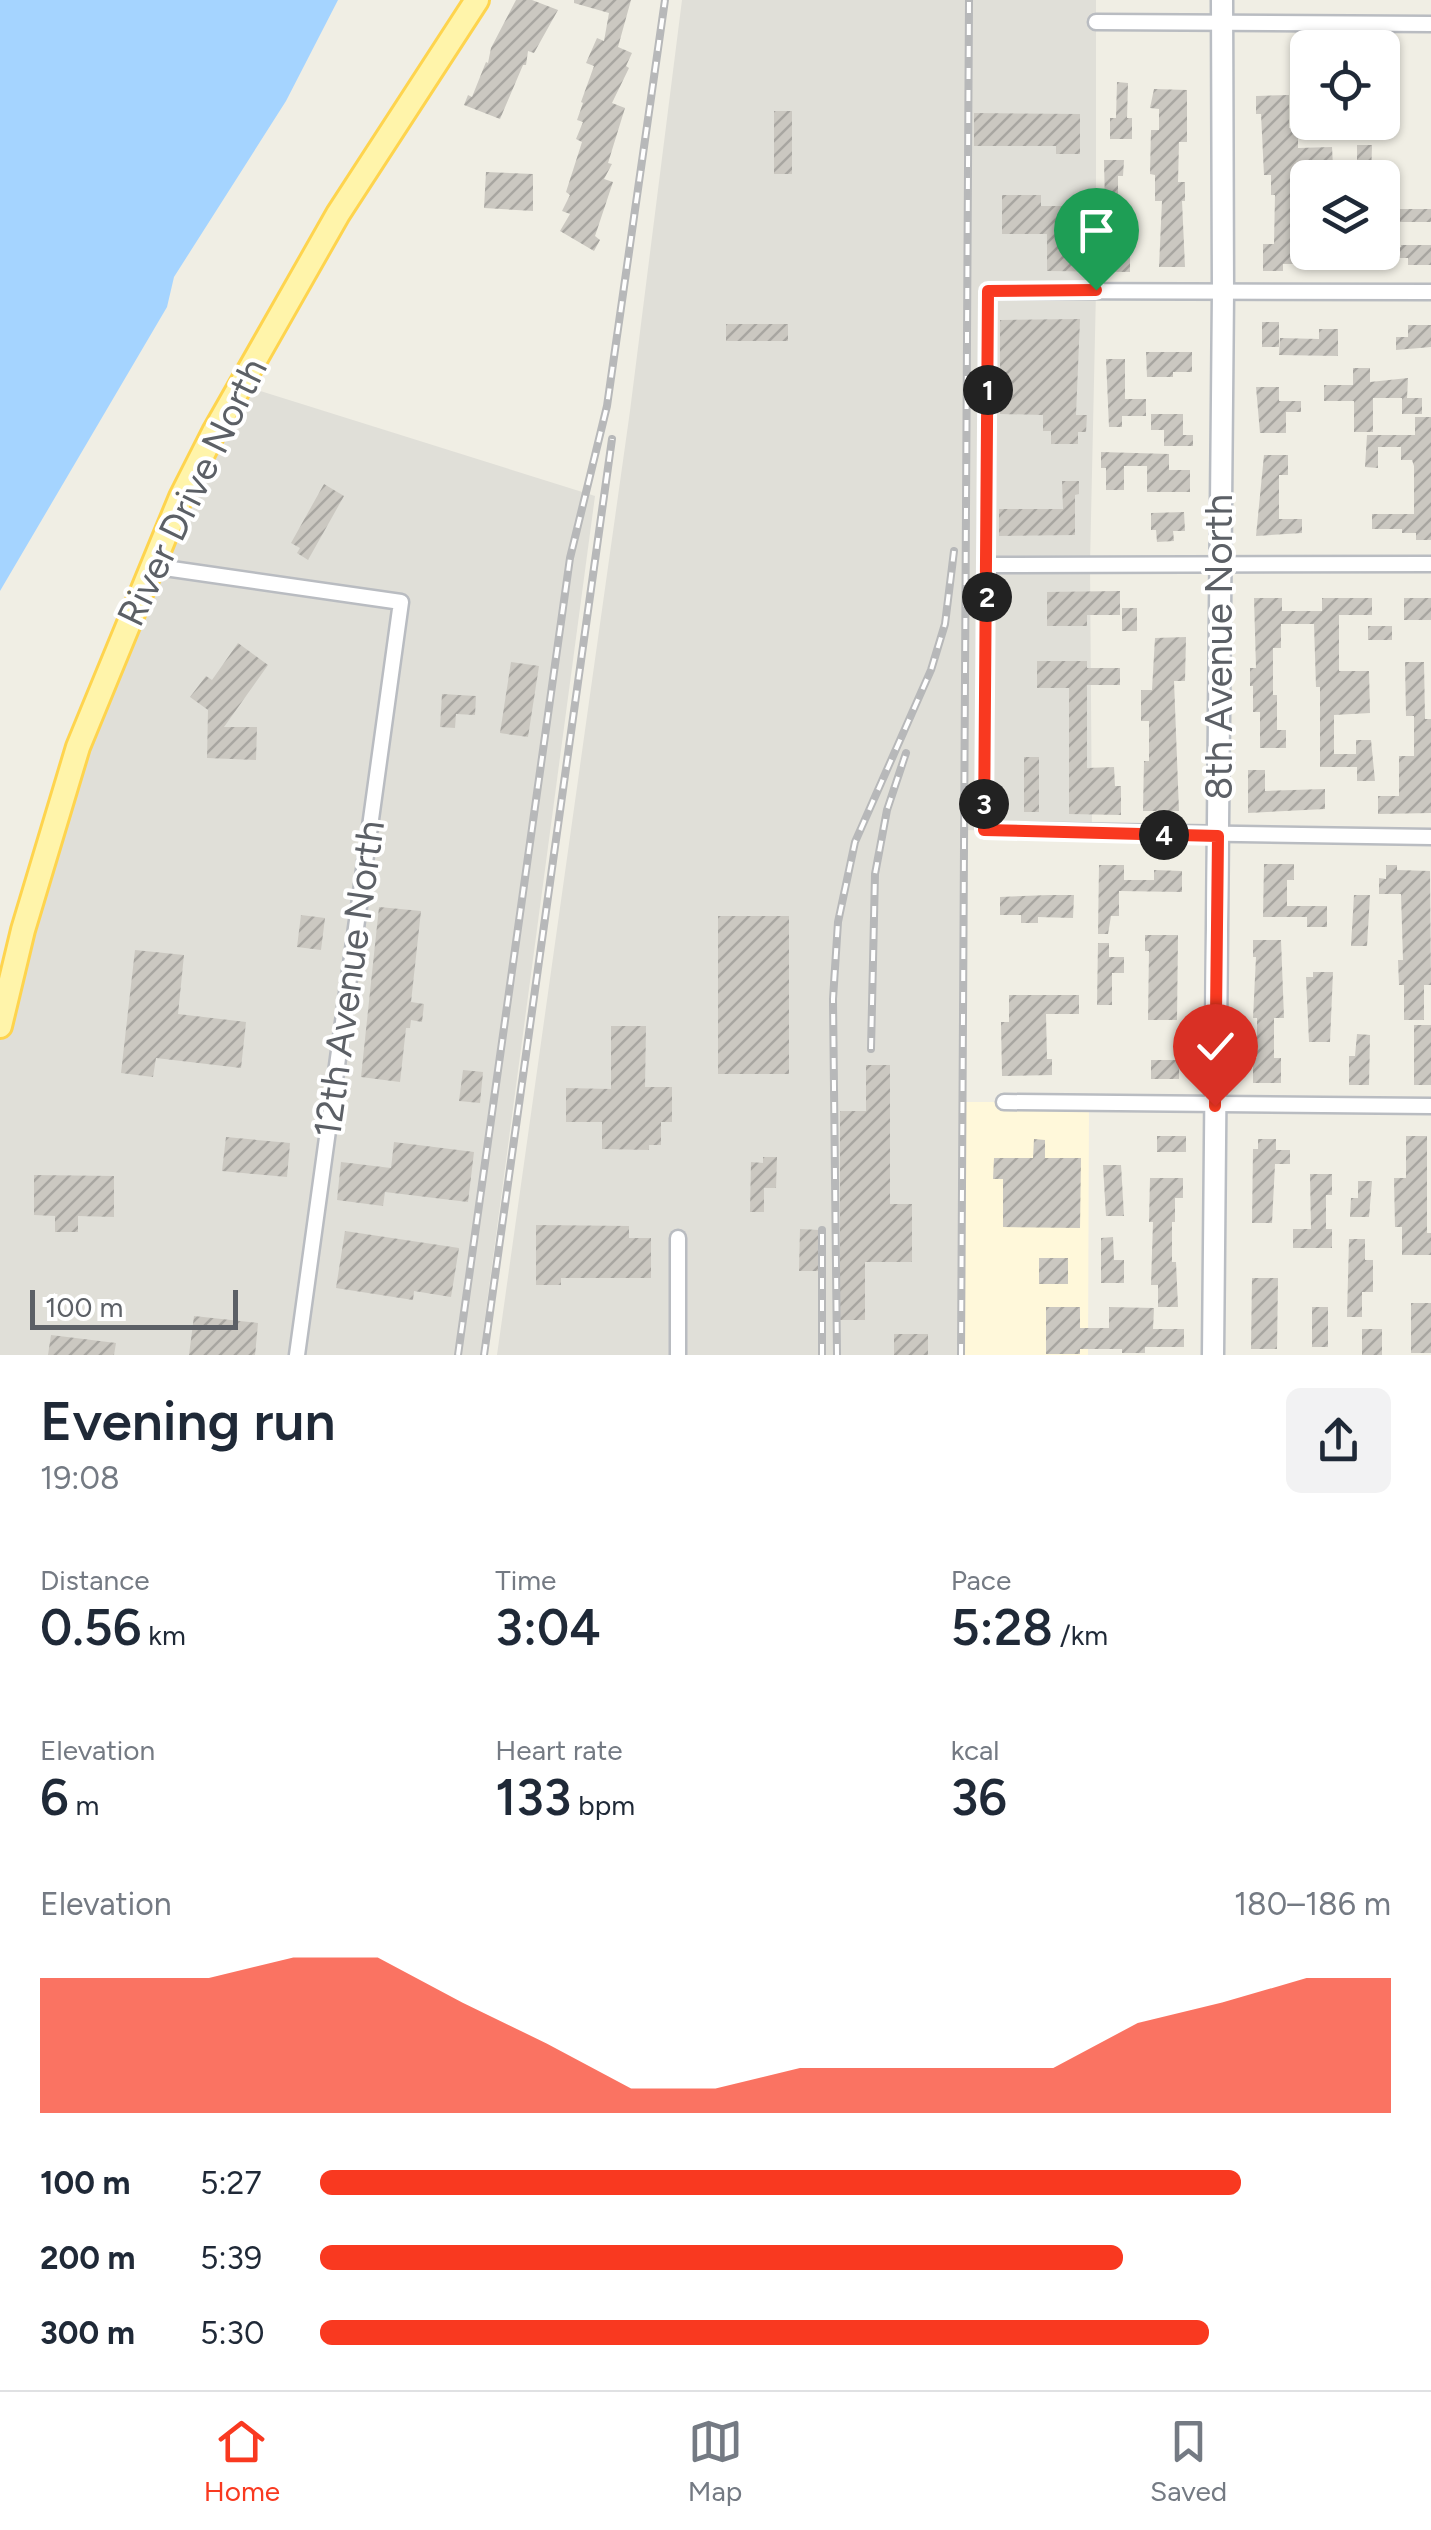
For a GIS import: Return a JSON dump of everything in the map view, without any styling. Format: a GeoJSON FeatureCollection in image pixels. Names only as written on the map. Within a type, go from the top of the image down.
{"type":"FeatureCollection","features":[{"type":"Feature","properties":{"kind":"main road","name":"River Drive North"},"geometry":{"type":"LineString","coordinates":[[0,1026],[23,930],[78,748],[151,566],[214,432],[338,214],[477,0]]}},
{"type":"Feature","properties":{"kind":"street","name":"8th Avenue North"},"geometry":{"type":"LineString","coordinates":[[1213,1355],[1222,0]]}},
{"type":"Feature","properties":{"kind":"street"},"geometry":{"type":"LineString","coordinates":[[1096,22],[1431,24]]}},
{"type":"Feature","properties":{"kind":"street"},"geometry":{"type":"LineString","coordinates":[[1431,292],[988,291],[984,830],[1431,837]]}},
{"type":"Feature","properties":{"kind":"street"},"geometry":{"type":"LineString","coordinates":[[988,565],[1431,564]]}},
{"type":"Feature","properties":{"kind":"street","name":"12th Avenue North"},"geometry":{"type":"LineString","coordinates":[[151,566],[401,602],[297,1355]]}},
{"type":"Feature","properties":{"kind":"street"},"geometry":{"type":"LineString","coordinates":[[1004,1102],[1431,1106]]}},
{"type":"Feature","properties":{"kind":"street"},"geometry":{"type":"LineString","coordinates":[[678,1238],[678,1355]]}},
{"type":"Feature","properties":{"kind":"shaded area"},"geometry":{"type":"Polygon","coordinates":[[[682,0],[1096,0],[1096,290],[1090,564],[1092,833],[964,830],[964,1355],[497,1355],[630,411],[682,0]]]}},
{"type":"Feature","properties":{"kind":"shaded area"},"geometry":{"type":"Polygon","coordinates":[[[241,385],[595,496],[480,1355],[0,1355],[0,1027],[78,747],[241,385]]]}},
{"type":"Feature","properties":{"kind":"shaded area"},"geometry":{"type":"Polygon","coordinates":[[[962,1102],[1089,1102],[1088,1355],[961,1355],[962,1102]]]}},
{"type":"Feature","properties":{"kind":"water"},"geometry":{"type":"Polygon","coordinates":[[[0,0],[338,0],[286,101],[174,277],[167,307],[0,591],[0,0]]]}},
{"type":"Feature","properties":{"kind":"building"},"geometry":{"type":"Polygon","coordinates":[[[516,0],[532,0],[558,10],[534,53],[528,51],[526,65],[500,119],[464,105],[468,95],[472,97],[516,0]]]}},
{"type":"Feature","properties":{"kind":"building"},"geometry":{"type":"Polygon","coordinates":[[[574,0],[631,0],[618,47],[632,53],[612,103],[625,108],[608,163],[612,164],[604,179],[613,182],[595,236],[600,240],[594,251],[560,231],[570,214],[562,211],[570,195],[566,192],[582,142],[576,139],[583,122],[577,120],[594,66],[586,63],[597,38],[604,41],[609,13],[574,0]]]}},
{"type":"Feature","properties":{"kind":"building"},"geometry":{"type":"Polygon","coordinates":[[[1117,82],[1128,83],[1127,118],[1132,118],[1132,139],[1110,139],[1110,118],[1116,118],[1117,82]]]}},
{"type":"Feature","properties":{"kind":"building"},"geometry":{"type":"Polygon","coordinates":[[[1154,89],[1187,90],[1187,142],[1179,142],[1178,182],[1185,182],[1185,267],[1159,267],[1162,201],[1155,201],[1155,175],[1150,174],[1151,130],[1159,130],[1159,109],[1150,108],[1154,89]]]}},
{"type":"Feature","properties":{"kind":"building"},"geometry":{"type":"Polygon","coordinates":[[[1289,95],[1290,140],[1298,140],[1298,148],[1332,147],[1333,160],[1290,160],[1290,264],[1283,264],[1283,271],[1263,271],[1263,244],[1274,244],[1275,195],[1271,195],[1271,175],[1264,175],[1261,114],[1256,114],[1256,96],[1289,95]]]}},
{"type":"Feature","properties":{"kind":"building"},"geometry":{"type":"Polygon","coordinates":[[[774,111],[792,111],[792,174],[774,174],[774,111]]]}},
{"type":"Feature","properties":{"kind":"building"},"geometry":{"type":"Polygon","coordinates":[[[974,113],[1080,114],[1080,154],[1056,154],[1056,146],[974,146],[974,113]]]}},
{"type":"Feature","properties":{"kind":"building"},"geometry":{"type":"Polygon","coordinates":[[[1357,145],[1372,145],[1372,160],[1357,160],[1357,145]]]}},
{"type":"Feature","properties":{"kind":"building"},"geometry":{"type":"Polygon","coordinates":[[[1104,160],[1124,160],[1123,176],[1118,176],[1118,219],[1130,219],[1130,272],[1047,271],[1047,234],[1002,234],[1002,195],[1041,195],[1041,206],[1105,206],[1104,160]]]}},
{"type":"Feature","properties":{"kind":"building"},"geometry":{"type":"Polygon","coordinates":[[[486,172],[533,174],[533,211],[484,208],[486,172]]]}},
{"type":"Feature","properties":{"kind":"building"},"geometry":{"type":"Polygon","coordinates":[[[1400,209],[1431,209],[1431,222],[1400,222],[1400,209]]]}},
{"type":"Feature","properties":{"kind":"building"},"geometry":{"type":"Polygon","coordinates":[[[1431,245],[1431,265],[1408,265],[1408,258],[1400,258],[1401,247],[1431,245]]]}},
{"type":"Feature","properties":{"kind":"building"},"geometry":{"type":"Polygon","coordinates":[[[1080,319],[1076,415],[1087,415],[1086,432],[1078,432],[1078,444],[1051,444],[1051,431],[1043,431],[1043,415],[1000,414],[1000,320],[1080,319]]]}},
{"type":"Feature","properties":{"kind":"building"},"geometry":{"type":"Polygon","coordinates":[[[1262,322],[1279,322],[1279,347],[1262,347],[1262,322]]]}},
{"type":"Feature","properties":{"kind":"building"},"geometry":{"type":"Polygon","coordinates":[[[726,324],[788,324],[788,341],[726,341],[726,324]]]}},
{"type":"Feature","properties":{"kind":"building"},"geometry":{"type":"Polygon","coordinates":[[[1408,325],[1431,325],[1431,347],[1396,350],[1396,337],[1408,337],[1408,325]]]}},
{"type":"Feature","properties":{"kind":"building"},"geometry":{"type":"Polygon","coordinates":[[[1319,329],[1338,329],[1338,356],[1279,355],[1280,338],[1319,339],[1319,329]]]}},
{"type":"Feature","properties":{"kind":"building"},"geometry":{"type":"Polygon","coordinates":[[[1146,352],[1192,352],[1192,372],[1147,377],[1146,352]]]}},
{"type":"Feature","properties":{"kind":"building"},"geometry":{"type":"Polygon","coordinates":[[[1106,359],[1125,359],[1125,399],[1146,399],[1146,416],[1122,416],[1122,427],[1109,427],[1106,359]]]}},
{"type":"Feature","properties":{"kind":"building"},"geometry":{"type":"Polygon","coordinates":[[[1353,368],[1370,368],[1370,382],[1408,378],[1407,398],[1422,398],[1422,414],[1402,414],[1402,398],[1373,398],[1373,432],[1354,432],[1354,401],[1324,401],[1324,385],[1353,385],[1353,368]]]}},
{"type":"Feature","properties":{"kind":"building"},"geometry":{"type":"Polygon","coordinates":[[[1256,387],[1279,387],[1279,401],[1301,401],[1301,412],[1286,412],[1286,433],[1260,433],[1256,387]]]}},
{"type":"Feature","properties":{"kind":"building"},"geometry":{"type":"Polygon","coordinates":[[[1151,414],[1183,414],[1183,435],[1193,435],[1193,446],[1164,446],[1164,430],[1151,430],[1151,414]]]}},
{"type":"Feature","properties":{"kind":"building"},"geometry":{"type":"Polygon","coordinates":[[[1415,417],[1431,417],[1431,540],[1416,540],[1416,533],[1402,533],[1402,529],[1372,529],[1372,514],[1414,514],[1414,466],[1412,460],[1401,460],[1401,447],[1378,447],[1378,468],[1365,467],[1367,435],[1415,435],[1415,417]]]}},
{"type":"Feature","properties":{"kind":"building"},"geometry":{"type":"Polygon","coordinates":[[[1101,452],[1169,454],[1169,470],[1190,470],[1190,492],[1147,492],[1147,466],[1124,466],[1124,490],[1106,490],[1101,452]]]}},
{"type":"Feature","properties":{"kind":"building"},"geometry":{"type":"Polygon","coordinates":[[[1264,455],[1288,455],[1288,475],[1279,475],[1279,519],[1302,519],[1302,533],[1256,536],[1264,455]]]}},
{"type":"Feature","properties":{"kind":"building"},"geometry":{"type":"Polygon","coordinates":[[[1062,481],[1079,481],[1075,535],[999,536],[999,509],[1063,509],[1062,481]]]}},
{"type":"Feature","properties":{"kind":"building"},"geometry":{"type":"Polygon","coordinates":[[[324,484],[344,496],[308,560],[291,543],[324,484]]]}},
{"type":"Feature","properties":{"kind":"building"},"geometry":{"type":"Polygon","coordinates":[[[1184,512],[1185,531],[1173,531],[1174,541],[1157,542],[1156,530],[1151,530],[1151,513],[1184,512]]]}},
{"type":"Feature","properties":{"kind":"building"},"geometry":{"type":"Polygon","coordinates":[[[1120,591],[1120,615],[1087,615],[1087,626],[1047,626],[1047,592],[1120,591]]]}},
{"type":"Feature","properties":{"kind":"building"},"geometry":{"type":"Polygon","coordinates":[[[1254,598],[1282,598],[1282,611],[1322,611],[1322,598],[1372,598],[1372,615],[1339,615],[1339,671],[1369,671],[1370,713],[1334,715],[1334,754],[1356,754],[1356,740],[1371,740],[1375,781],[1357,781],[1357,767],[1320,767],[1320,687],[1316,687],[1314,624],[1281,624],[1281,648],[1273,648],[1273,695],[1277,695],[1277,730],[1286,730],[1286,748],[1260,748],[1260,712],[1253,712],[1250,686],[1250,668],[1256,668],[1254,598]]]}},
{"type":"Feature","properties":{"kind":"building"},"geometry":{"type":"Polygon","coordinates":[[[1404,598],[1431,598],[1431,620],[1404,620],[1404,598]]]}},
{"type":"Feature","properties":{"kind":"building"},"geometry":{"type":"Polygon","coordinates":[[[1122,608],[1137,608],[1137,631],[1122,631],[1122,608]]]}},
{"type":"Feature","properties":{"kind":"building"},"geometry":{"type":"Polygon","coordinates":[[[1368,626],[1392,626],[1392,640],[1368,640],[1368,626]]]}},
{"type":"Feature","properties":{"kind":"building"},"geometry":{"type":"Polygon","coordinates":[[[1186,637],[1185,681],[1174,681],[1179,811],[1143,811],[1149,721],[1141,721],[1141,690],[1152,690],[1155,638],[1186,637]]]}},
{"type":"Feature","properties":{"kind":"building"},"geometry":{"type":"Polygon","coordinates":[[[238,643],[268,665],[224,727],[257,727],[256,760],[207,758],[208,710],[190,697],[206,676],[212,680],[238,643]]]}},
{"type":"Feature","properties":{"kind":"building"},"geometry":{"type":"Polygon","coordinates":[[[1037,661],[1087,661],[1087,668],[1120,668],[1120,685],[1087,685],[1087,768],[1114,767],[1115,786],[1121,786],[1121,815],[1069,814],[1069,688],[1037,688],[1037,661]]]}},
{"type":"Feature","properties":{"kind":"building"},"geometry":{"type":"Polygon","coordinates":[[[511,662],[539,666],[528,737],[500,733],[511,662]]]}},
{"type":"Feature","properties":{"kind":"building"},"geometry":{"type":"Polygon","coordinates":[[[1405,662],[1424,662],[1425,719],[1431,719],[1431,813],[1378,814],[1378,796],[1399,796],[1399,756],[1414,756],[1414,716],[1406,716],[1405,662]]]}},
{"type":"Feature","properties":{"kind":"building"},"geometry":{"type":"Polygon","coordinates":[[[442,694],[476,696],[475,715],[456,714],[455,728],[440,727],[442,694]]]}},
{"type":"Feature","properties":{"kind":"building"},"geometry":{"type":"Polygon","coordinates":[[[1024,757],[1039,757],[1039,812],[1024,812],[1024,757]]]}},
{"type":"Feature","properties":{"kind":"building"},"geometry":{"type":"Polygon","coordinates":[[[1248,770],[1265,770],[1265,791],[1325,789],[1325,809],[1248,813],[1248,770]]]}},
{"type":"Feature","properties":{"kind":"building"},"geometry":{"type":"Polygon","coordinates":[[[1264,864],[1294,864],[1294,880],[1287,880],[1287,906],[1327,906],[1327,927],[1307,927],[1307,917],[1263,917],[1264,864]]]}},
{"type":"Feature","properties":{"kind":"building"},"geometry":{"type":"Polygon","coordinates":[[[1099,865],[1124,865],[1124,880],[1154,880],[1154,870],[1182,871],[1182,892],[1119,891],[1119,916],[1111,916],[1108,934],[1098,934],[1099,865]]]}},
{"type":"Feature","properties":{"kind":"building"},"geometry":{"type":"Polygon","coordinates":[[[1386,865],[1397,865],[1397,870],[1430,871],[1431,985],[1424,985],[1424,1020],[1404,1020],[1404,985],[1399,985],[1398,960],[1403,960],[1401,894],[1379,894],[1379,878],[1386,879],[1386,865]]]}},
{"type":"Feature","properties":{"kind":"building"},"geometry":{"type":"Polygon","coordinates":[[[1074,895],[1073,918],[1038,917],[1038,923],[1021,923],[1021,915],[1000,915],[1000,897],[1074,895]]]}},
{"type":"Feature","properties":{"kind":"building"},"geometry":{"type":"Polygon","coordinates":[[[1354,895],[1370,895],[1367,946],[1351,946],[1354,895]]]}},
{"type":"Feature","properties":{"kind":"building"},"geometry":{"type":"Polygon","coordinates":[[[379,907],[421,911],[411,1002],[424,1004],[422,1022],[411,1020],[410,1028],[406,1028],[400,1082],[361,1077],[379,907]]]}},
{"type":"Feature","properties":{"kind":"building"},"geometry":{"type":"Polygon","coordinates":[[[301,915],[325,918],[321,950],[297,947],[301,915]]]}},
{"type":"Feature","properties":{"kind":"building"},"geometry":{"type":"Polygon","coordinates":[[[718,916],[789,916],[789,1074],[718,1074],[718,916]]]}},
{"type":"Feature","properties":{"kind":"building"},"geometry":{"type":"Polygon","coordinates":[[[1145,935],[1178,935],[1177,1020],[1148,1020],[1149,951],[1145,951],[1145,935]]]}},
{"type":"Feature","properties":{"kind":"building"},"geometry":{"type":"Polygon","coordinates":[[[1253,940],[1281,940],[1284,1018],[1274,1018],[1274,1058],[1281,1058],[1281,1083],[1253,1083],[1257,1018],[1253,1018],[1253,940]]]}},
{"type":"Feature","properties":{"kind":"building"},"geometry":{"type":"Polygon","coordinates":[[[1098,943],[1109,943],[1109,957],[1124,957],[1124,973],[1112,973],[1112,1005],[1097,1005],[1098,943]]]}},
{"type":"Feature","properties":{"kind":"building"},"geometry":{"type":"Polygon","coordinates":[[[135,950],[184,955],[178,1014],[246,1022],[241,1068],[156,1058],[153,1077],[121,1073],[135,950]]]}},
{"type":"Feature","properties":{"kind":"building"},"geometry":{"type":"Polygon","coordinates":[[[1313,972],[1333,972],[1330,1042],[1309,1042],[1306,977],[1313,977],[1313,972]]]}},
{"type":"Feature","properties":{"kind":"building"},"geometry":{"type":"Polygon","coordinates":[[[1009,995],[1079,995],[1079,1014],[1046,1014],[1047,1059],[1052,1059],[1052,1075],[1002,1076],[1001,1022],[1009,1022],[1009,995]]]}},
{"type":"Feature","properties":{"kind":"building"},"geometry":{"type":"Polygon","coordinates":[[[1414,1025],[1431,1025],[1431,1085],[1414,1085],[1414,1025]]]}},
{"type":"Feature","properties":{"kind":"building"},"geometry":{"type":"Polygon","coordinates":[[[611,1026],[646,1026],[645,1087],[672,1087],[672,1122],[661,1122],[661,1145],[649,1145],[649,1150],[602,1149],[602,1122],[566,1122],[566,1088],[611,1089],[611,1026]]]}},
{"type":"Feature","properties":{"kind":"building"},"geometry":{"type":"Polygon","coordinates":[[[1357,1034],[1370,1035],[1369,1085],[1349,1085],[1349,1056],[1355,1056],[1357,1034]]]}},
{"type":"Feature","properties":{"kind":"building"},"geometry":{"type":"Polygon","coordinates":[[[1151,1060],[1179,1060],[1179,1079],[1151,1079],[1151,1060]]]}},
{"type":"Feature","properties":{"kind":"building"},"geometry":{"type":"Polygon","coordinates":[[[866,1065],[890,1065],[890,1204],[912,1204],[912,1262],[865,1262],[865,1320],[840,1320],[840,1111],[866,1111],[866,1065]]]}},
{"type":"Feature","properties":{"kind":"building"},"geometry":{"type":"Polygon","coordinates":[[[463,1070],[483,1072],[480,1103],[459,1101],[463,1070]]]}},
{"type":"Feature","properties":{"kind":"building"},"geometry":{"type":"Polygon","coordinates":[[[1157,1136],[1186,1136],[1186,1152],[1157,1152],[1157,1136]]]}},
{"type":"Feature","properties":{"kind":"building"},"geometry":{"type":"Polygon","coordinates":[[[1406,1136],[1427,1136],[1427,1233],[1431,1233],[1431,1255],[1402,1255],[1402,1227],[1395,1227],[1394,1178],[1406,1178],[1406,1136]]]}},
{"type":"Feature","properties":{"kind":"building"},"geometry":{"type":"Polygon","coordinates":[[[226,1137],[290,1143],[287,1177],[222,1171],[226,1137]]]}},
{"type":"Feature","properties":{"kind":"building"},"geometry":{"type":"Polygon","coordinates":[[[1034,1139],[1045,1140],[1045,1158],[1081,1158],[1080,1228],[1003,1227],[1003,1179],[993,1179],[994,1158],[1033,1158],[1034,1139]]]}},
{"type":"Feature","properties":{"kind":"building"},"geometry":{"type":"Polygon","coordinates":[[[1258,1139],[1276,1139],[1276,1150],[1290,1150],[1290,1164],[1275,1164],[1272,1223],[1252,1223],[1253,1149],[1258,1149],[1258,1139]]]}},
{"type":"Feature","properties":{"kind":"building"},"geometry":{"type":"Polygon","coordinates":[[[394,1142],[474,1152],[468,1202],[385,1192],[383,1206],[337,1200],[341,1162],[391,1168],[394,1142]]]}},
{"type":"Feature","properties":{"kind":"building"},"geometry":{"type":"Polygon","coordinates":[[[763,1157],[777,1157],[776,1188],[764,1188],[764,1212],[750,1212],[751,1162],[763,1163],[763,1157]]]}},
{"type":"Feature","properties":{"kind":"building"},"geometry":{"type":"Polygon","coordinates":[[[1103,1165],[1121,1165],[1124,1216],[1106,1216],[1103,1165]]]}},
{"type":"Feature","properties":{"kind":"building"},"geometry":{"type":"Polygon","coordinates":[[[1310,1174],[1332,1174],[1332,1195],[1326,1195],[1326,1229],[1332,1229],[1332,1248],[1293,1248],[1293,1229],[1311,1229],[1310,1174]]]}},
{"type":"Feature","properties":{"kind":"building"},"geometry":{"type":"Polygon","coordinates":[[[34,1175],[114,1176],[114,1217],[78,1216],[78,1232],[55,1232],[55,1216],[34,1215],[34,1175]]]}},
{"type":"Feature","properties":{"kind":"building"},"geometry":{"type":"Polygon","coordinates":[[[1150,1178],[1183,1178],[1183,1198],[1175,1198],[1172,1222],[1178,1307],[1158,1307],[1158,1285],[1151,1285],[1150,1178]]]}},
{"type":"Feature","properties":{"kind":"building"},"geometry":{"type":"Polygon","coordinates":[[[1358,1181],[1372,1181],[1369,1217],[1350,1217],[1351,1198],[1358,1198],[1358,1181]]]}},
{"type":"Feature","properties":{"kind":"building"},"geometry":{"type":"Polygon","coordinates":[[[536,1225],[629,1226],[629,1238],[651,1238],[651,1278],[561,1278],[561,1285],[536,1285],[536,1225]]]}},
{"type":"Feature","properties":{"kind":"building"},"geometry":{"type":"Polygon","coordinates":[[[800,1229],[819,1230],[819,1271],[799,1271],[800,1229]]]}},
{"type":"Feature","properties":{"kind":"building"},"geometry":{"type":"Polygon","coordinates":[[[345,1231],[459,1248],[451,1297],[414,1291],[413,1300],[336,1288],[345,1231]]]}},
{"type":"Feature","properties":{"kind":"building"},"geometry":{"type":"Polygon","coordinates":[[[1113,1237],[1114,1260],[1124,1260],[1124,1283],[1101,1283],[1101,1238],[1113,1237]]]}},
{"type":"Feature","properties":{"kind":"building"},"geometry":{"type":"Polygon","coordinates":[[[1349,1239],[1365,1239],[1365,1260],[1373,1260],[1373,1292],[1362,1292],[1362,1317],[1347,1317],[1349,1239]]]}},
{"type":"Feature","properties":{"kind":"building"},"geometry":{"type":"Polygon","coordinates":[[[1039,1258],[1068,1258],[1068,1284],[1039,1284],[1039,1258]]]}},
{"type":"Feature","properties":{"kind":"building"},"geometry":{"type":"Polygon","coordinates":[[[1252,1278],[1278,1278],[1277,1349],[1251,1349],[1252,1278]]]}},
{"type":"Feature","properties":{"kind":"building"},"geometry":{"type":"Polygon","coordinates":[[[1411,1303],[1431,1303],[1431,1353],[1411,1353],[1411,1303]]]}},
{"type":"Feature","properties":{"kind":"building"},"geometry":{"type":"Polygon","coordinates":[[[1046,1307],[1080,1307],[1080,1328],[1109,1328],[1109,1307],[1154,1308],[1153,1329],[1184,1329],[1184,1347],[1145,1347],[1145,1353],[1080,1349],[1080,1354],[1046,1354],[1046,1307]]]}},
{"type":"Feature","properties":{"kind":"building"},"geometry":{"type":"Polygon","coordinates":[[[1312,1307],[1328,1307],[1328,1347],[1312,1347],[1312,1307]]]}},
{"type":"Feature","properties":{"kind":"building"},"geometry":{"type":"Polygon","coordinates":[[[194,1316],[258,1323],[255,1355],[189,1355],[194,1316]]]}},
{"type":"Feature","properties":{"kind":"building"},"geometry":{"type":"Polygon","coordinates":[[[1362,1329],[1382,1329],[1382,1355],[1362,1355],[1362,1329]]]}},
{"type":"Feature","properties":{"kind":"building"},"geometry":{"type":"Polygon","coordinates":[[[894,1334],[928,1334],[928,1355],[894,1355],[894,1334]]]}},
{"type":"Feature","properties":{"kind":"building"},"geometry":{"type":"Polygon","coordinates":[[[51,1335],[116,1343],[114,1355],[48,1355],[51,1335]]]}},
{"type":"Feature","properties":{"kind":"railway"},"geometry":{"type":"LineString","coordinates":[[458,1355],[570,558],[607,406],[665,0]]}},
{"type":"Feature","properties":{"kind":"railway"},"geometry":{"type":"LineString","coordinates":[[961,1355],[969,0]]}},
{"type":"Feature","properties":{"kind":"railway"},"geometry":{"type":"LineString","coordinates":[[484,1355],[612,439]]}},
{"type":"Feature","properties":{"kind":"railway"},"geometry":{"type":"LineString","coordinates":[[837,1355],[833,999],[838,922],[855,842],[931,670],[945,624],[954,551]]}},
{"type":"Feature","properties":{"kind":"railway"},"geometry":{"type":"LineString","coordinates":[[871,1049],[875,874],[887,810],[906,753]]}},
{"type":"Feature","properties":{"kind":"railway"},"geometry":{"type":"LineString","coordinates":[[822,1230],[822,1355]]}},
{"type":"Feature","properties":{"kind":"route"},"geometry":{"type":"LineString","coordinates":[[1096,290],[988,291],[984,830],[1218,836],[1215,1106]]}}]}
